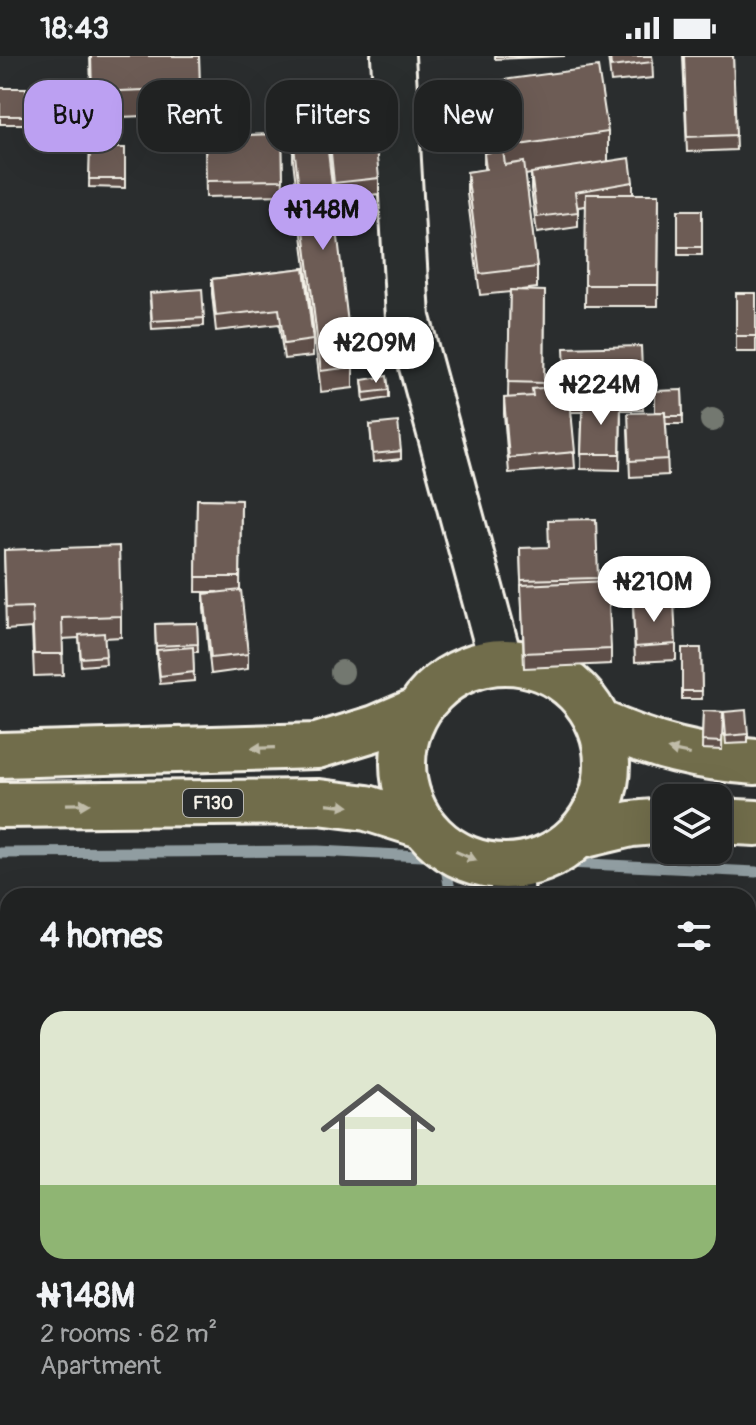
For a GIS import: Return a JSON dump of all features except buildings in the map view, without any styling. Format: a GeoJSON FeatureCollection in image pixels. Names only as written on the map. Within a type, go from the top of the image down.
{"type":"FeatureCollection","features":[{"type":"Feature","properties":{"kind":"main road","name":"F130"},"geometry":{"type":"LineString","coordinates":[[0,755],[317,746],[376,728],[418,710],[454,676],[476,666],[501,662],[526,664],[570,684],[587,702],[600,723],[608,772],[603,796],[592,818],[576,837],[512,881],[485,864],[461,856],[424,826],[411,804],[404,780],[403,756],[418,710]]}},
{"type":"Feature","properties":{"kind":"main road","name":"F130"},"geometry":{"type":"LineString","coordinates":[[600,723],[650,746],[710,759],[756,762]]}},
{"type":"Feature","properties":{"kind":"main road","name":"F130"},"geometry":{"type":"LineString","coordinates":[[0,805],[319,802],[367,808],[424,826]]}},
{"type":"Feature","properties":{"kind":"main road","name":"F130"},"geometry":{"type":"LineString","coordinates":[[576,837],[652,822]]}},
{"type":"Feature","properties":{"kind":"main road"},"geometry":{"type":"LineString","coordinates":[[732,822],[756,823]]}},
{"type":"Feature","properties":{"kind":"street"},"geometry":{"type":"LineString","coordinates":[[393,56],[408,318],[501,662]]}},
{"type":"Feature","properties":{"kind":"waterway"},"geometry":{"type":"LineString","coordinates":[[0,853],[318,851],[756,872]]}},
{"type":"Feature","properties":{"kind":"waterway"},"geometry":{"type":"LineString","coordinates":[[444,857],[450,888]]}}]}
